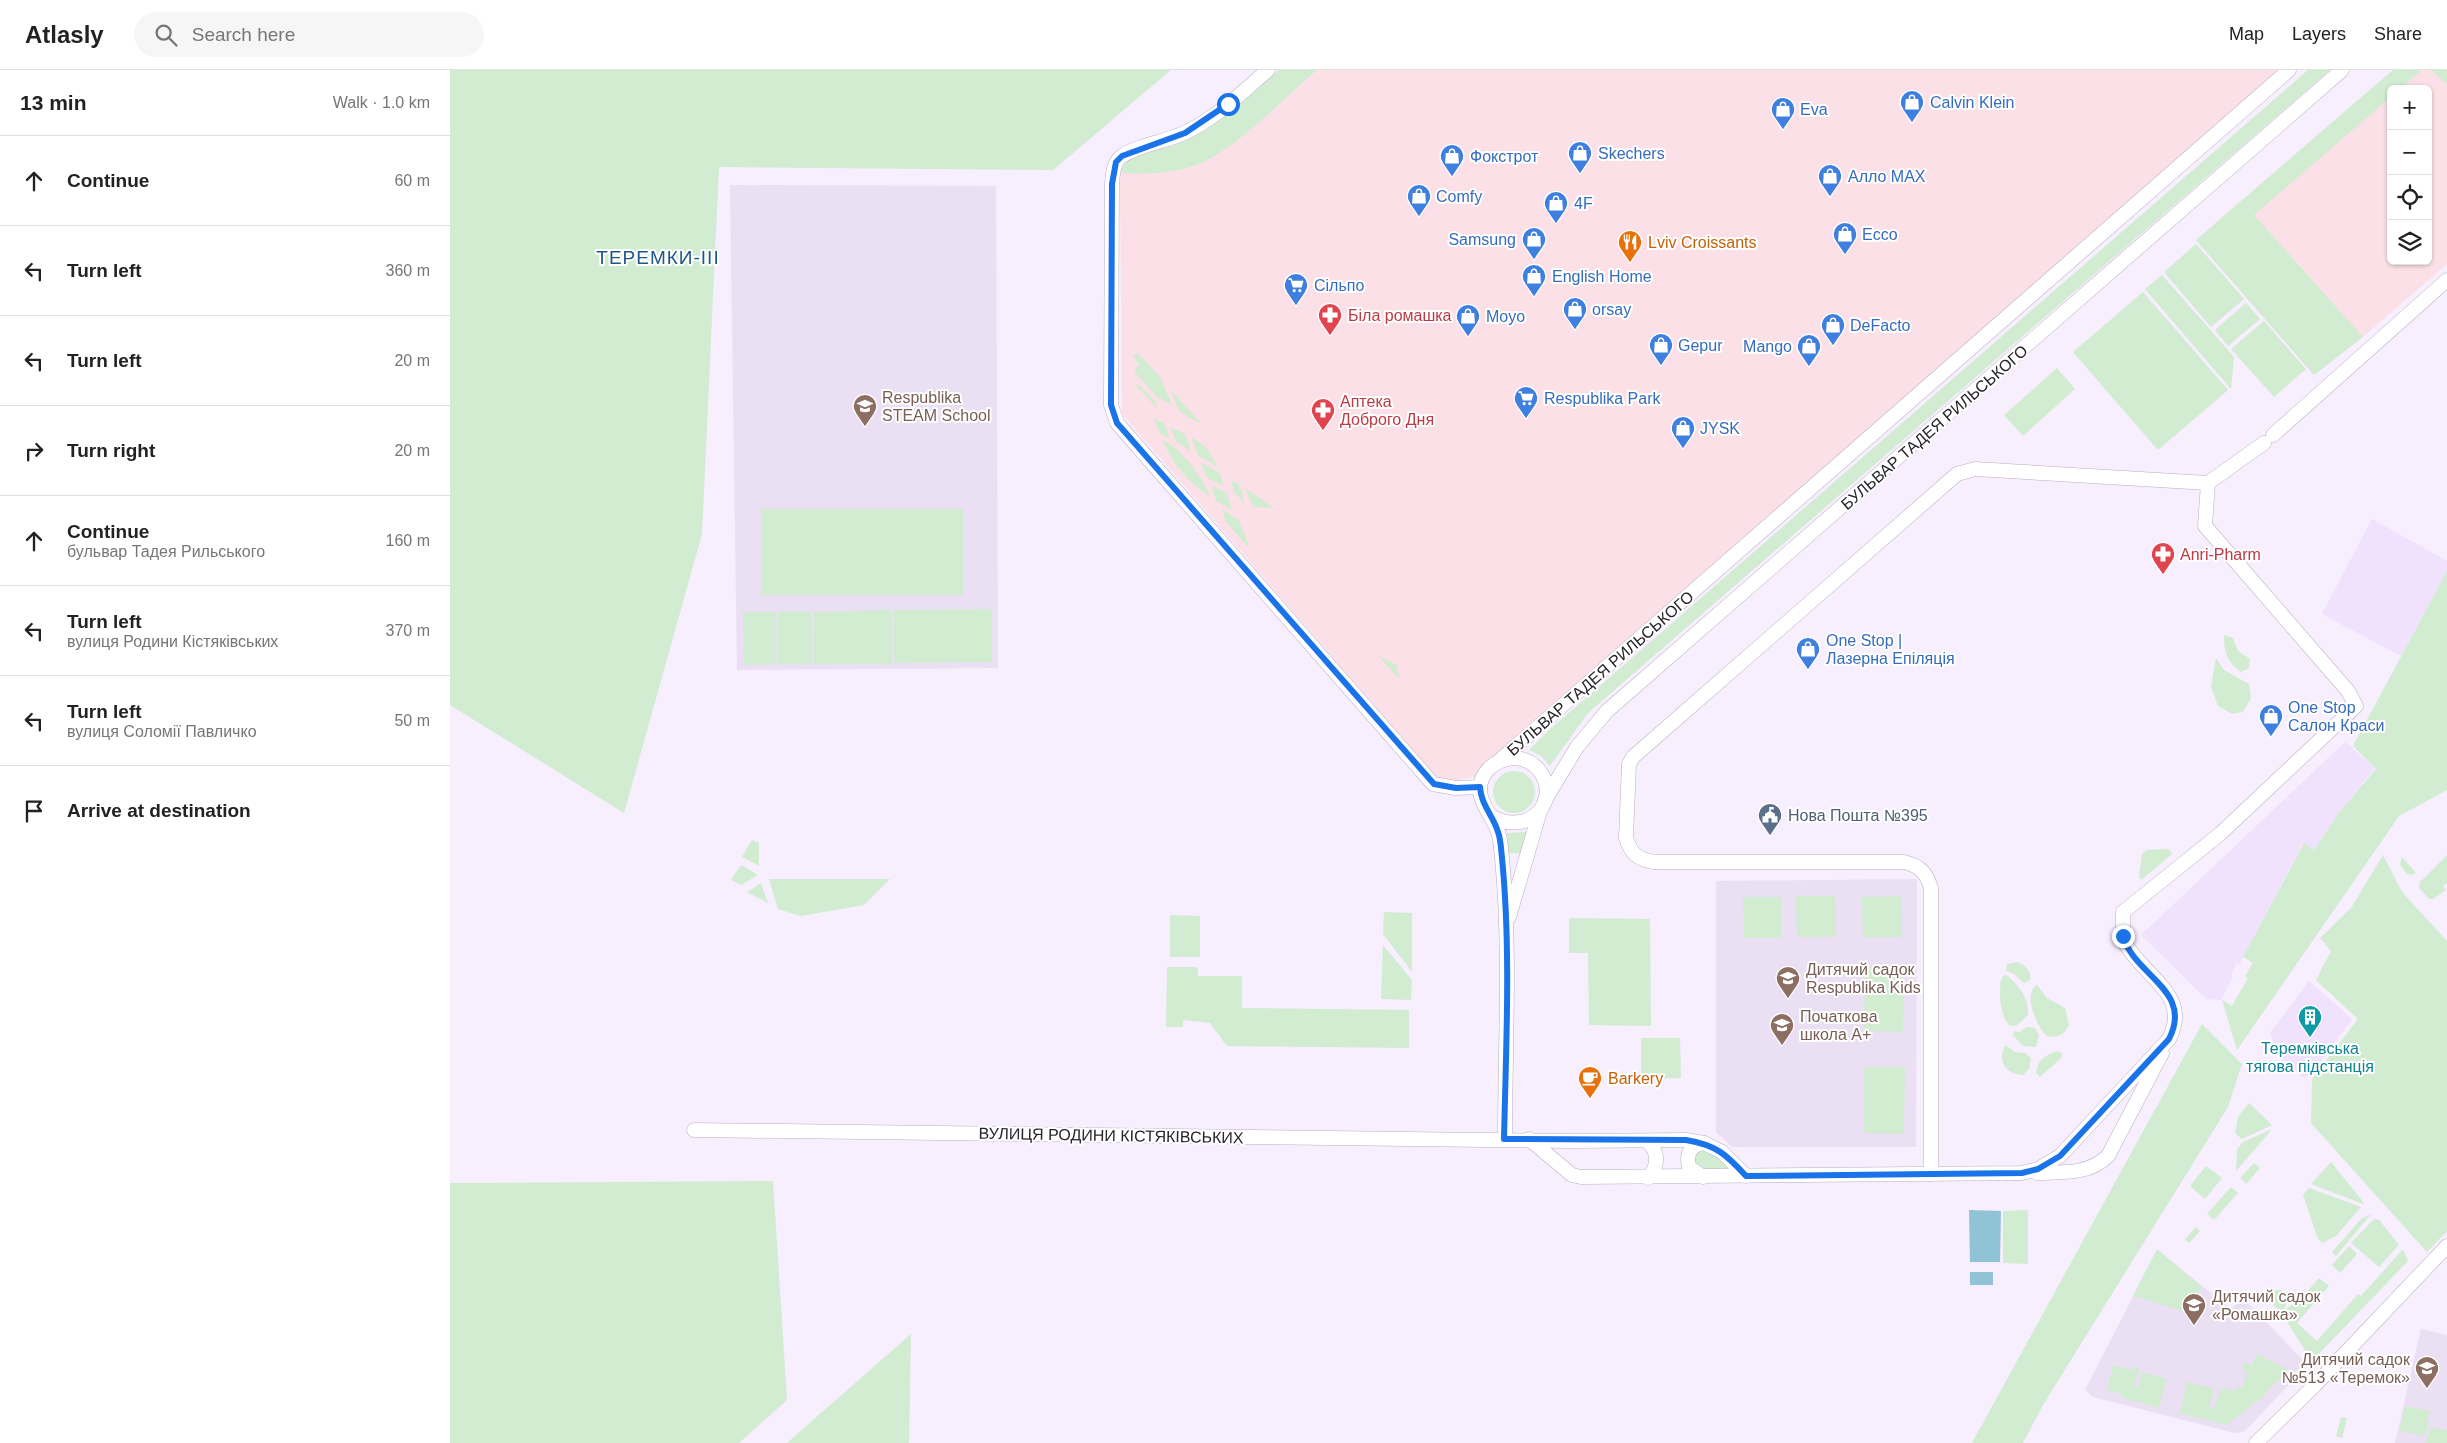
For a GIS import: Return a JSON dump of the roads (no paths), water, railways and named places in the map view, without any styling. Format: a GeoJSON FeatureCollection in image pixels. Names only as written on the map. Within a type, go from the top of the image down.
{"type":"FeatureCollection","features":[{"type":"Feature","properties":{"kind":"street"},"geometry":{"type":"LineString","coordinates":[[1268,70],[1201,124],[1185,133],[1136,149],[1122,156],[1116,162],[1112,184],[1111,405],[1114,415],[1130,438],[1434,784],[1456,788],[1480,787]]}},
{"type":"Feature","properties":{"kind":"street","name":"БУЛЬВАР ТАДЕЯ РИЛЬСЬКОГО"},"geometry":{"type":"LineString","coordinates":[[1499,761],[2289,70]]}},
{"type":"Feature","properties":{"kind":"street","name":"БУЛЬВАР ТАДЕЯ РИЛЬСЬКОГО"},"geometry":{"type":"LineString","coordinates":[[1506,928],[1543,805],[1577,747],[1607,711],[2342,70]]}},
{"type":"Feature","properties":{"kind":"street"},"geometry":{"type":"LineString","coordinates":[[1930,1174],[1931,888],[1927,876],[1918,865],[1904,862],[1702,862],[1640,860],[1630,850],[1626,838],[1628,767],[1631,760],[1951,478],[1975,469],[2208,482],[2268,439],[2447,280]]}},
{"type":"Feature","properties":{"kind":"street"},"geometry":{"type":"LineString","coordinates":[[1528,1140],[1569,1173],[1581,1177],[1648,1178],[2022,1173],[2075,1171],[2099,1164],[2115,1144],[2169,1039],[2177,1017],[2170,998],[2125,943],[2123,912],[2220,834],[2356,706],[2348,691],[2205,526],[2208,482]]}},
{"type":"Feature","properties":{"kind":"street"},"geometry":{"type":"LineString","coordinates":[[1509,758],[1520,759],[1538,769],[1545,784],[1543,805],[1532,818],[1522,823],[1501,822],[1491,816],[1485,808],[1480,787],[1484,776],[1499,761],[1509,758]]}},
{"type":"Feature","properties":{"kind":"street","name":"БУЛЬВАР ТАДЕЯ РИЛЬСЬКОГО"},"geometry":{"type":"LineString","coordinates":[[1491,816],[1499,833],[1506,928],[1504,1139]]}},
{"type":"Feature","properties":{"kind":"street"},"geometry":{"type":"LineString","coordinates":[[2022,1173],[2038,1169],[2060,1156],[2169,1039]]}},
{"type":"Feature","properties":{"kind":"street","name":"ВУЛИЦЯ РОДИНИ КІСТЯКІВСЬКИХ"},"geometry":{"type":"LineString","coordinates":[[694,1130],[1573,1141],[1686,1140],[1704,1143],[1722,1152],[1746,1176]]}},
{"type":"Feature","properties":{"kind":"street"},"geometry":{"type":"LineString","coordinates":[[1569,1173],[1562,1159],[1566,1147],[1573,1141]]}},
{"type":"Feature","properties":{"kind":"street"},"geometry":{"type":"LineString","coordinates":[[1647,1141],[1655,1149],[1656,1154],[1655,1168],[1648,1178]]}},
{"type":"Feature","properties":{"kind":"street"},"geometry":{"type":"LineString","coordinates":[[1703,1177],[1689,1167],[1687,1159],[1689,1151],[1694,1146],[1704,1143]]}},
{"type":"Feature","properties":{"kind":"street"},"geometry":{"type":"LineString","coordinates":[[2256,1443],[2315,1385],[2447,1246]]}},
{"type":"Feature","properties":{"kind":"water"},"geometry":{"type":"Polygon","coordinates":[[[1969,1210],[2001,1211],[2000,1262],[1970,1262],[1969,1210]]]}},
{"type":"Feature","properties":{"kind":"water"},"geometry":{"type":"Polygon","coordinates":[[[1970,1272],[1993,1272],[1993,1285],[1970,1285],[1970,1272]]]}},
{"type":"Feature","properties":{"kind":"place","name":"Calvin Klein"},"geometry":{"type":"Point","coordinates":[1912,123]}},
{"type":"Feature","properties":{"kind":"place","name":"Eva"},"geometry":{"type":"Point","coordinates":[1783,130]}},
{"type":"Feature","properties":{"kind":"place","name":"Skechers"},"geometry":{"type":"Point","coordinates":[1580,174]}},
{"type":"Feature","properties":{"kind":"place","name":"Фокстрот"},"geometry":{"type":"Point","coordinates":[1452,177]}},
{"type":"Feature","properties":{"kind":"place","name":"Алло MAX"},"geometry":{"type":"Point","coordinates":[1830,197]}},
{"type":"Feature","properties":{"kind":"place","name":"Comfy"},"geometry":{"type":"Point","coordinates":[1419,217]}},
{"type":"Feature","properties":{"kind":"place","name":"4F"},"geometry":{"type":"Point","coordinates":[1556,224]}},
{"type":"Feature","properties":{"kind":"place","name":"Ecco"},"geometry":{"type":"Point","coordinates":[1845,255]}},
{"type":"Feature","properties":{"kind":"place","name":"Samsung"},"geometry":{"type":"Point","coordinates":[1534,260]}},
{"type":"Feature","properties":{"kind":"place","name":"Lviv Croissants"},"geometry":{"type":"Point","coordinates":[1630,263]}},
{"type":"Feature","properties":{"kind":"place","name":"English Home"},"geometry":{"type":"Point","coordinates":[1534,297]}},
{"type":"Feature","properties":{"kind":"place","name":"Сільпо"},"geometry":{"type":"Point","coordinates":[1296,306]}},
{"type":"Feature","properties":{"kind":"place","name":"orsay"},"geometry":{"type":"Point","coordinates":[1575,330]}},
{"type":"Feature","properties":{"kind":"place","name":"Біла ромашка"},"geometry":{"type":"Point","coordinates":[1330,336]}},
{"type":"Feature","properties":{"kind":"place","name":"Moyo"},"geometry":{"type":"Point","coordinates":[1468,337]}},
{"type":"Feature","properties":{"kind":"place","name":"DeFacto"},"geometry":{"type":"Point","coordinates":[1833,346]}},
{"type":"Feature","properties":{"kind":"place","name":"Gepur"},"geometry":{"type":"Point","coordinates":[1661,366]}},
{"type":"Feature","properties":{"kind":"place","name":"Mango"},"geometry":{"type":"Point","coordinates":[1809,367]}},
{"type":"Feature","properties":{"kind":"place","name":"Respublika Park"},"geometry":{"type":"Point","coordinates":[1526,419]}},
{"type":"Feature","properties":{"kind":"place","name":"Respublika STEAM School"},"geometry":{"type":"Point","coordinates":[865,427]}},
{"type":"Feature","properties":{"kind":"place","name":"Аптека Доброго Дня"},"geometry":{"type":"Point","coordinates":[1323,431]}},
{"type":"Feature","properties":{"kind":"place","name":"JYSK"},"geometry":{"type":"Point","coordinates":[1683,449]}},
{"type":"Feature","properties":{"kind":"place","name":"Anri-Pharm"},"geometry":{"type":"Point","coordinates":[2163,575]}},
{"type":"Feature","properties":{"kind":"place","name":"One Stop | Лазерна Епіляція"},"geometry":{"type":"Point","coordinates":[1808,670]}},
{"type":"Feature","properties":{"kind":"place","name":"One Stop Салон Краси"},"geometry":{"type":"Point","coordinates":[2271,737]}},
{"type":"Feature","properties":{"kind":"place","name":"Нова Пошта №395"},"geometry":{"type":"Point","coordinates":[1770,836]}},
{"type":"Feature","properties":{"kind":"place","name":"Дитячий садок Respublika Kids"},"geometry":{"type":"Point","coordinates":[1788,999]}},
{"type":"Feature","properties":{"kind":"place","name":"Теремківська тягова підстанція"},"geometry":{"type":"Point","coordinates":[2310,1038]}},
{"type":"Feature","properties":{"kind":"place","name":"Початкова школа А+"},"geometry":{"type":"Point","coordinates":[1782,1046]}},
{"type":"Feature","properties":{"kind":"place","name":"Barkery"},"geometry":{"type":"Point","coordinates":[1590,1099]}},
{"type":"Feature","properties":{"kind":"place","name":"Дитячий садок «Ромашка»"},"geometry":{"type":"Point","coordinates":[2194,1326]}},
{"type":"Feature","properties":{"kind":"place","name":"Дитячий садок №513 «Теремок»"},"geometry":{"type":"Point","coordinates":[2427,1389]}},
{"type":"Feature","properties":{"kind":"district","name":"ТЕРЕМКИ-III"},"geometry":{"type":"Point","coordinates":[658,257]}}]}
